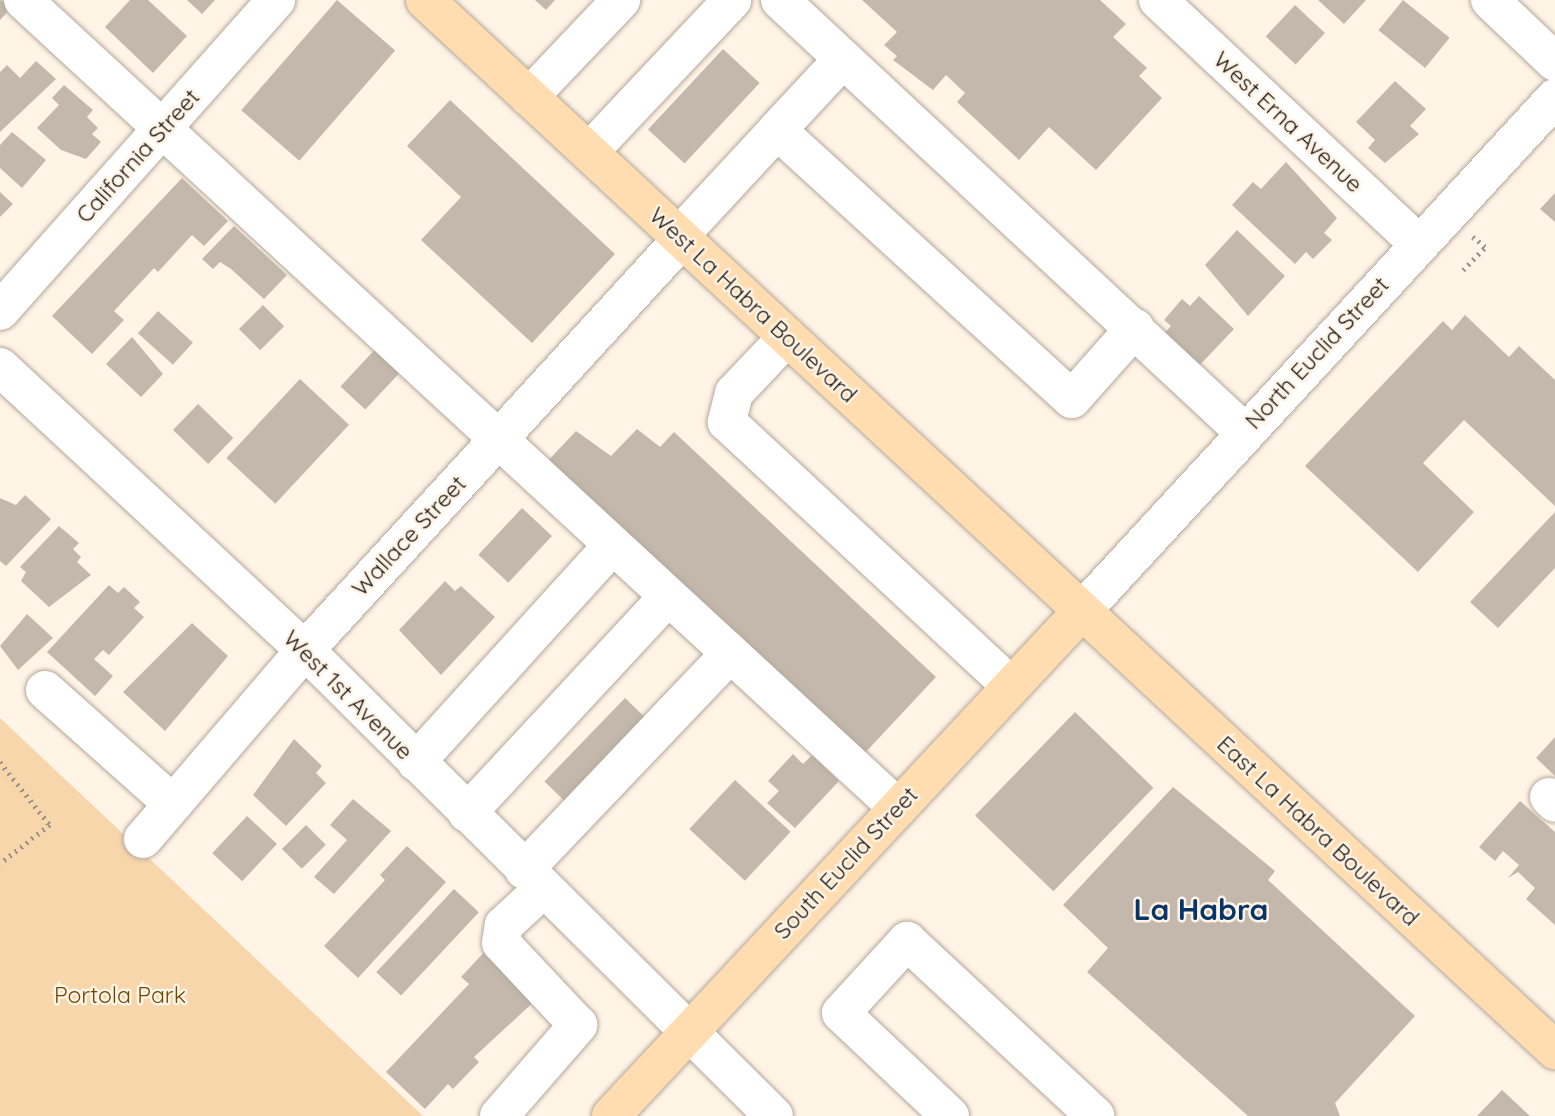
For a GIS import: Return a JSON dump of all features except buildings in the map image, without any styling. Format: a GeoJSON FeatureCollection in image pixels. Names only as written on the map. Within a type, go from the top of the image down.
{"type":"FeatureCollection","features":[{"type":"Feature","properties":{"kind":"main road","name":"West La Habra Boulevard"},"geometry":{"type":"LineString","coordinates":[[425,0],[1082,611]]}},
{"type":"Feature","properties":{"kind":"main road","name":"South Euclid Street"},"geometry":{"type":"LineString","coordinates":[[611,1116],[1082,611]]}},
{"type":"Feature","properties":{"kind":"main road","name":"East La Habra Boulevard"},"geometry":{"type":"LineString","coordinates":[[1082,611],[1555,1050]]}},
{"type":"Feature","properties":{"kind":"street"},"geometry":{"type":"LineString","coordinates":[[23,0],[497,441],[898,808]]}},
{"type":"Feature","properties":{"kind":"street","name":"California Street"},"geometry":{"type":"LineString","coordinates":[[0,311],[276,0]]}},
{"type":"Feature","properties":{"kind":"street"},"geometry":{"type":"LineString","coordinates":[[529,97],[621,0]]}},
{"type":"Feature","properties":{"kind":"street"},"geometry":{"type":"LineString","coordinates":[[589,152],[732,0]]}},
{"type":"Feature","properties":{"kind":"street"},"geometry":{"type":"LineString","coordinates":[[780,0],[1244,432]]}},
{"type":"Feature","properties":{"kind":"street","name":"West Erna Avenue"},"geometry":{"type":"LineString","coordinates":[[1158,0],[1419,244]]}},
{"type":"Feature","properties":{"kind":"street"},"geometry":{"type":"LineString","coordinates":[[1490,0],[1555,62]]}},
{"type":"Feature","properties":{"kind":"street","name":"Wallace Street"},"geometry":{"type":"LineString","coordinates":[[143,839],[305,650],[843,58]]}},
{"type":"Feature","properties":{"kind":"street","name":"North Euclid Street"},"geometry":{"type":"LineString","coordinates":[[1082,611],[1555,97]]}},
{"type":"Feature","properties":{"kind":"street"},"geometry":{"type":"LineString","coordinates":[[777,130],[1072,399],[1135,328]]}},
{"type":"Feature","properties":{"kind":"street"},"geometry":{"type":"LineString","coordinates":[[787,337],[734,393],[727,422],[1011,686]]}},
{"type":"Feature","properties":{"kind":"street","name":"West 1st Avenue"},"geometry":{"type":"LineString","coordinates":[[0,367],[305,650],[687,1034],[774,1116]]}},
{"type":"Feature","properties":{"kind":"street"},"geometry":{"type":"LineString","coordinates":[[416,762],[612,546]]}},
{"type":"Feature","properties":{"kind":"street"},"geometry":{"type":"LineString","coordinates":[[467,813],[668,597]]}},
{"type":"Feature","properties":{"kind":"street"},"geometry":{"type":"LineString","coordinates":[[499,1116],[578,1025],[501,943],[504,925],[534,880],[730,654]]}},
{"type":"Feature","properties":{"kind":"street"},"geometry":{"type":"LineString","coordinates":[[45,690],[173,804]]}},
{"type":"Feature","properties":{"kind":"street"},"geometry":{"type":"LineString","coordinates":[[950,1116],[841,1013],[907,941],[1095,1116]]}},
{"type":"Feature","properties":{"kind":"path"},"geometry":{"type":"LineString","coordinates":[[0,762],[50,825],[0,864]]}},
{"type":"Feature","properties":{"kind":"green space","name":"Portola Park"},"geometry":{"type":"Polygon","coordinates":[[[0,718],[423,1116],[0,1116],[0,718]]]}},
{"type":"Feature","properties":{"kind":"district","name":"La Habra"},"geometry":{"type":"Point","coordinates":[1201,909]}}]}
